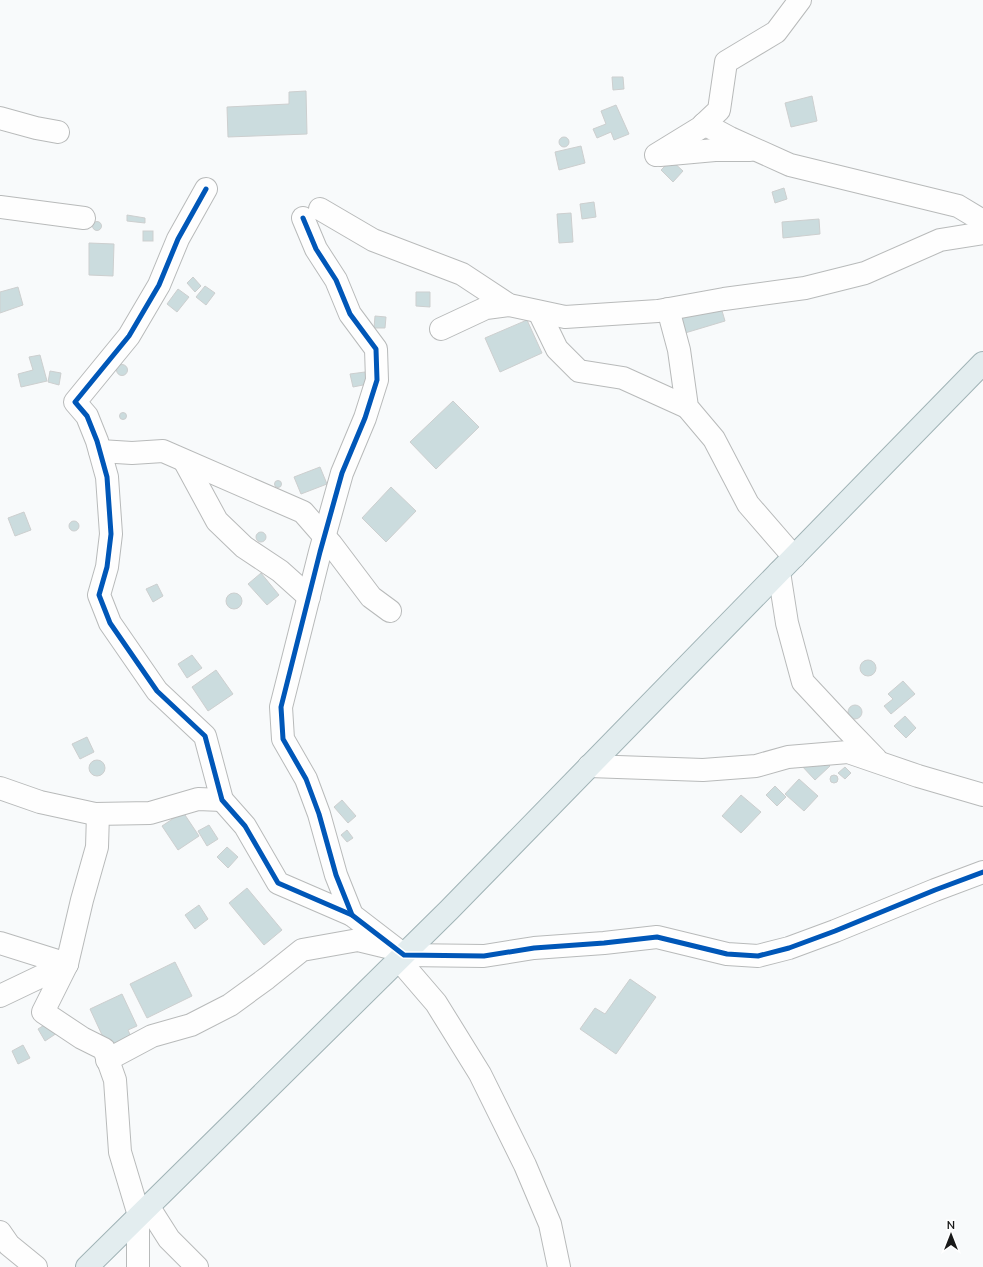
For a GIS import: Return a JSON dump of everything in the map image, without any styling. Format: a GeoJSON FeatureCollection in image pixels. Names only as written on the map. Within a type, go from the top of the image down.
{"type":"FeatureCollection","features":[{"type":"Feature","properties":{"kind":"main road"},"geometry":{"type":"LineString","coordinates":[[87,1267],[589,766],[983,363]]}},
{"type":"Feature","properties":{"kind":"street"},"geometry":{"type":"LineString","coordinates":[[757,150],[715,150],[656,155],[700,128],[719,110],[726,62],[776,32],[800,0]]}},
{"type":"Feature","properties":{"kind":"street"},"geometry":{"type":"LineString","coordinates":[[0,118],[36,128],[58,132]]}},
{"type":"Feature","properties":{"kind":"street"},"geometry":{"type":"LineString","coordinates":[[704,124],[730,138],[790,165],[958,206],[983,221]]}},
{"type":"Feature","properties":{"kind":"street"},"geometry":{"type":"LineString","coordinates":[[206,189],[178,239],[159,285],[129,336],[75,402],[87,416],[97,441],[107,477],[112,534],[107,567],[99,595],[110,623],[157,691],[205,736],[222,800],[245,826],[278,883],[352,915],[400,955],[436,1003],[480,1074],[525,1165],[550,1224],[559,1267]]}},
{"type":"Feature","properties":{"kind":"street"},"geometry":{"type":"LineString","coordinates":[[0,207],[84,218]]}},
{"type":"Feature","properties":{"kind":"street"},"geometry":{"type":"LineString","coordinates":[[352,915],[336,874],[319,814],[308,786],[283,739],[281,707],[324,537],[342,473],[365,418],[377,380],[376,349],[350,314],[336,280],[316,249],[312,214],[373,240],[462,274],[509,306]]}},
{"type":"Feature","properties":{"kind":"street"},"geometry":{"type":"LineString","coordinates":[[441,329],[486,308],[509,306],[565,317],[658,311],[724,299],[804,288],[865,273],[940,240],[983,233]]}},
{"type":"Feature","properties":{"kind":"street"},"geometry":{"type":"LineString","coordinates":[[668,309],[679,350],[687,407]]}},
{"type":"Feature","properties":{"kind":"street"},"geometry":{"type":"LineString","coordinates":[[539,312],[557,349],[579,371],[623,378],[687,407],[714,440],[748,504],[787,564],[787,622],[803,682],[844,728],[880,763]]}},
{"type":"Feature","properties":{"kind":"street"},"geometry":{"type":"LineString","coordinates":[[100,451],[132,453],[163,452],[303,512],[371,597],[390,611]]}},
{"type":"Feature","properties":{"kind":"street"},"geometry":{"type":"LineString","coordinates":[[185,462],[217,521],[244,547],[280,571],[309,597]]}},
{"type":"Feature","properties":{"kind":"street"},"geometry":{"type":"LineString","coordinates":[[589,766],[703,770],[756,766],[788,756],[848,752],[983,795]]}},
{"type":"Feature","properties":{"kind":"street"},"geometry":{"type":"LineString","coordinates":[[0,788],[40,802],[98,814],[150,813],[198,799],[222,800]]}},
{"type":"Feature","properties":{"kind":"street"},"geometry":{"type":"LineString","coordinates":[[98,814],[97,847],[82,900],[68,964],[43,1012],[82,1038],[104,1049],[115,1080],[120,1152],[138,1212],[143,1211],[196,1267]]}},
{"type":"Feature","properties":{"kind":"street"},"geometry":{"type":"LineString","coordinates":[[107,1060],[152,1036],[192,1024],[230,1005],[302,950],[358,940],[400,955],[484,956],[534,948],[604,943],[657,937],[727,954],[758,956],[789,948],[836,931],[983,872]]}},
{"type":"Feature","properties":{"kind":"street"},"geometry":{"type":"LineString","coordinates":[[0,943],[68,964]]}},
{"type":"Feature","properties":{"kind":"street"},"geometry":{"type":"LineString","coordinates":[[0,996],[68,964]]}},
{"type":"Feature","properties":{"kind":"street"},"geometry":{"type":"LineString","coordinates":[[138,1267],[143,1211]]}},
{"type":"Feature","properties":{"kind":"street"},"geometry":{"type":"LineString","coordinates":[[0,1232],[10,1245],[36,1267]]}},
{"type":"Feature","properties":{"kind":"building"},"geometry":{"type":"Polygon","coordinates":[[[612,77],[623,77],[624,89],[613,90],[612,77]]]}},
{"type":"Feature","properties":{"kind":"building"},"geometry":{"type":"Polygon","coordinates":[[[306,91],[307,134],[228,137],[227,107],[289,104],[289,92],[306,91]]]}},
{"type":"Feature","properties":{"kind":"building"},"geometry":{"type":"Polygon","coordinates":[[[812,96],[817,121],[791,127],[785,103],[812,96]]]}},
{"type":"Feature","properties":{"kind":"building"},"geometry":{"type":"Polygon","coordinates":[[[616,105],[629,134],[614,140],[611,132],[597,138],[593,129],[606,124],[601,111],[616,105]]]}},
{"type":"Feature","properties":{"kind":"building"},"geometry":{"type":"Polygon","coordinates":[[[562,137],[566,137],[568,138],[568,146],[562,147],[559,144],[559,140],[562,137]]]}},
{"type":"Feature","properties":{"kind":"building"},"geometry":{"type":"Polygon","coordinates":[[[581,146],[585,163],[559,170],[555,152],[581,146]]]}},
{"type":"Feature","properties":{"kind":"building"},"geometry":{"type":"Polygon","coordinates":[[[671,160],[683,171],[673,182],[661,170],[671,160]]]}},
{"type":"Feature","properties":{"kind":"building"},"geometry":{"type":"Polygon","coordinates":[[[784,188],[787,199],[775,203],[772,192],[784,188]]]}},
{"type":"Feature","properties":{"kind":"building"},"geometry":{"type":"Polygon","coordinates":[[[594,202],[596,217],[582,219],[580,204],[594,202]]]}},
{"type":"Feature","properties":{"kind":"building"},"geometry":{"type":"Polygon","coordinates":[[[571,213],[573,242],[559,243],[557,214],[571,213]]]}},
{"type":"Feature","properties":{"kind":"building"},"geometry":{"type":"Polygon","coordinates":[[[127,215],[145,218],[145,223],[127,221],[127,215]]]}},
{"type":"Feature","properties":{"kind":"building"},"geometry":{"type":"Polygon","coordinates":[[[819,219],[820,234],[783,238],[782,222],[819,219]]]}},
{"type":"Feature","properties":{"kind":"building"},"geometry":{"type":"Polygon","coordinates":[[[97,221],[102,226],[97,231],[92,226],[97,221]]]}},
{"type":"Feature","properties":{"kind":"building"},"geometry":{"type":"Polygon","coordinates":[[[143,231],[153,231],[153,241],[143,241],[143,231]]]}},
{"type":"Feature","properties":{"kind":"building"},"geometry":{"type":"Polygon","coordinates":[[[89,243],[114,244],[113,276],[89,275],[89,243]]]}},
{"type":"Feature","properties":{"kind":"building"},"geometry":{"type":"Polygon","coordinates":[[[193,277],[201,286],[195,292],[187,283],[193,277]]]}},
{"type":"Feature","properties":{"kind":"building"},"geometry":{"type":"Polygon","coordinates":[[[205,286],[215,293],[206,305],[196,297],[205,286]]]}},
{"type":"Feature","properties":{"kind":"building"},"geometry":{"type":"Polygon","coordinates":[[[18,287],[23,305],[0,313],[0,292],[18,287]]]}},
{"type":"Feature","properties":{"kind":"building"},"geometry":{"type":"Polygon","coordinates":[[[178,289],[189,297],[177,312],[167,304],[178,289]]]}},
{"type":"Feature","properties":{"kind":"building"},"geometry":{"type":"Polygon","coordinates":[[[416,292],[430,292],[430,307],[416,306],[416,292]]]}},
{"type":"Feature","properties":{"kind":"building"},"geometry":{"type":"Polygon","coordinates":[[[720,304],[725,321],[685,333],[680,316],[720,304]]]}},
{"type":"Feature","properties":{"kind":"building"},"geometry":{"type":"Polygon","coordinates":[[[375,316],[386,317],[385,328],[374,328],[375,316]]]}},
{"type":"Feature","properties":{"kind":"building"},"geometry":{"type":"Polygon","coordinates":[[[527,320],[542,353],[500,372],[485,338],[527,320]]]}},
{"type":"Feature","properties":{"kind":"building"},"geometry":{"type":"Polygon","coordinates":[[[40,355],[47,381],[21,387],[18,374],[33,370],[29,357],[40,355]]]}},
{"type":"Feature","properties":{"kind":"building"},"geometry":{"type":"Polygon","coordinates":[[[120,365],[124,365],[126,366],[126,374],[120,375],[117,372],[117,368],[120,365]]]}},
{"type":"Feature","properties":{"kind":"building"},"geometry":{"type":"Polygon","coordinates":[[[50,371],[61,373],[59,385],[48,382],[50,371]]]}},
{"type":"Feature","properties":{"kind":"building"},"geometry":{"type":"Polygon","coordinates":[[[365,372],[368,384],[353,387],[350,374],[365,372]]]}},
{"type":"Feature","properties":{"kind":"building"},"geometry":{"type":"Polygon","coordinates":[[[453,401],[479,427],[436,469],[410,442],[453,401]]]}},
{"type":"Feature","properties":{"kind":"building"},"geometry":{"type":"Polygon","coordinates":[[[123,412],[126,413],[126,419],[123,420],[120,419],[119,416],[120,413],[123,412]]]}},
{"type":"Feature","properties":{"kind":"building"},"geometry":{"type":"Polygon","coordinates":[[[320,467],[327,484],[301,494],[294,477],[320,467]]]}},
{"type":"Feature","properties":{"kind":"building"},"geometry":{"type":"Polygon","coordinates":[[[278,480],[281,481],[281,487],[278,488],[275,487],[274,484],[275,481],[278,480]]]}},
{"type":"Feature","properties":{"kind":"building"},"geometry":{"type":"Polygon","coordinates":[[[391,487],[416,511],[386,542],[362,518],[391,487]]]}},
{"type":"Feature","properties":{"kind":"building"},"geometry":{"type":"Polygon","coordinates":[[[24,512],[31,530],[15,536],[8,518],[24,512]]]}},
{"type":"Feature","properties":{"kind":"building"},"geometry":{"type":"Polygon","coordinates":[[[72,521],[76,521],[78,522],[78,530],[72,531],[69,528],[69,524],[72,521]]]}},
{"type":"Feature","properties":{"kind":"building"},"geometry":{"type":"Polygon","coordinates":[[[259,532],[263,532],[265,533],[265,541],[259,542],[256,539],[256,535],[259,532]]]}},
{"type":"Feature","properties":{"kind":"building"},"geometry":{"type":"Polygon","coordinates":[[[261,573],[279,595],[267,605],[248,584],[261,573]]]}},
{"type":"Feature","properties":{"kind":"building"},"geometry":{"type":"Polygon","coordinates":[[[157,584],[163,596],[153,602],[146,589],[157,584]]]}},
{"type":"Feature","properties":{"kind":"building"},"geometry":{"type":"Polygon","coordinates":[[[231,593],[237,593],[242,598],[240,607],[237,609],[231,609],[226,604],[226,598],[231,593]]]}},
{"type":"Feature","properties":{"kind":"building"},"geometry":{"type":"Polygon","coordinates":[[[192,655],[202,668],[187,678],[178,664],[192,655]]]}},
{"type":"Feature","properties":{"kind":"building"},"geometry":{"type":"Polygon","coordinates":[[[868,660],[875,665],[876,668],[871,675],[868,676],[861,671],[860,668],[865,661],[868,660]]]}},
{"type":"Feature","properties":{"kind":"building"},"geometry":{"type":"Polygon","coordinates":[[[216,670],[233,694],[208,711],[192,687],[216,670]]]}},
{"type":"Feature","properties":{"kind":"building"},"geometry":{"type":"Polygon","coordinates":[[[903,681],[915,694],[891,714],[884,706],[893,699],[888,694],[903,681]]]}},
{"type":"Feature","properties":{"kind":"building"},"geometry":{"type":"Polygon","coordinates":[[[852,705],[858,705],[862,709],[862,715],[858,719],[852,719],[848,715],[848,709],[852,705]]]}},
{"type":"Feature","properties":{"kind":"building"},"geometry":{"type":"Polygon","coordinates":[[[905,716],[916,728],[906,738],[894,726],[905,716]]]}},
{"type":"Feature","properties":{"kind":"building"},"geometry":{"type":"Polygon","coordinates":[[[87,737],[94,752],[80,759],[72,744],[87,737]]]}},
{"type":"Feature","properties":{"kind":"building"},"geometry":{"type":"Polygon","coordinates":[[[816,751],[830,766],[815,780],[801,765],[816,751]]]}},
{"type":"Feature","properties":{"kind":"building"},"geometry":{"type":"Polygon","coordinates":[[[97,760],[103,762],[105,768],[103,774],[97,776],[91,774],[89,768],[91,762],[97,760]]]}},
{"type":"Feature","properties":{"kind":"building"},"geometry":{"type":"Polygon","coordinates":[[[845,767],[851,773],[845,779],[838,773],[845,767]]]}},
{"type":"Feature","properties":{"kind":"building"},"geometry":{"type":"Polygon","coordinates":[[[834,775],[837,776],[837,782],[834,783],[831,782],[830,779],[831,776],[834,775]]]}},
{"type":"Feature","properties":{"kind":"building"},"geometry":{"type":"Polygon","coordinates":[[[799,779],[818,796],[804,811],[785,794],[799,779]]]}},
{"type":"Feature","properties":{"kind":"building"},"geometry":{"type":"Polygon","coordinates":[[[775,786],[786,797],[777,806],[766,795],[775,786]]]}},
{"type":"Feature","properties":{"kind":"building"},"geometry":{"type":"Polygon","coordinates":[[[741,795],[761,812],[741,833],[722,816],[741,795]]]}},
{"type":"Feature","properties":{"kind":"building"},"geometry":{"type":"Polygon","coordinates":[[[342,800],[356,816],[348,823],[334,807],[342,800]]]}},
{"type":"Feature","properties":{"kind":"building"},"geometry":{"type":"Polygon","coordinates":[[[183,812],[199,836],[178,850],[162,826],[183,812]]]}},
{"type":"Feature","properties":{"kind":"building"},"geometry":{"type":"Polygon","coordinates":[[[209,825],[218,839],[207,846],[198,831],[209,825]]]}},
{"type":"Feature","properties":{"kind":"building"},"geometry":{"type":"Polygon","coordinates":[[[347,830],[353,838],[347,842],[341,835],[347,830]]]}},
{"type":"Feature","properties":{"kind":"building"},"geometry":{"type":"Polygon","coordinates":[[[227,847],[238,857],[228,868],[217,857],[227,847]]]}},
{"type":"Feature","properties":{"kind":"building"},"geometry":{"type":"Polygon","coordinates":[[[247,888],[282,930],[264,945],[229,903],[247,888]]]}},
{"type":"Feature","properties":{"kind":"building"},"geometry":{"type":"Polygon","coordinates":[[[199,905],[208,919],[195,929],[185,915],[199,905]]]}},
{"type":"Feature","properties":{"kind":"building"},"geometry":{"type":"Polygon","coordinates":[[[175,962],[192,996],[147,1018],[130,984],[175,962]]]}},
{"type":"Feature","properties":{"kind":"building"},"geometry":{"type":"Polygon","coordinates":[[[630,979],[656,997],[616,1054],[580,1029],[595,1008],[605,1014],[630,979]]]}},
{"type":"Feature","properties":{"kind":"building"},"geometry":{"type":"Polygon","coordinates":[[[122,994],[137,1026],[128,1030],[132,1039],[109,1050],[90,1009],[122,994]]]}},
{"type":"Feature","properties":{"kind":"building"},"geometry":{"type":"Polygon","coordinates":[[[49,1022],[57,1033],[45,1041],[38,1029],[49,1022]]]}},
{"type":"Feature","properties":{"kind":"building"},"geometry":{"type":"Polygon","coordinates":[[[23,1045],[30,1058],[18,1064],[12,1051],[23,1045]]]}},
{"type":"Feature","properties":{"kind":"cycle path"},"geometry":{"type":"LineString","coordinates":[[206,189],[178,239],[159,285],[129,336],[75,402],[87,416],[97,441],[107,477],[111,534],[107,567],[99,595],[110,623],[157,691],[205,736],[222,800],[245,826],[278,883],[352,915]]}},
{"type":"Feature","properties":{"kind":"cycle path"},"geometry":{"type":"LineString","coordinates":[[303,218],[316,249],[336,280],[350,314],[376,349],[377,380],[365,418],[342,473],[320,552],[281,707],[283,739],[306,779],[319,814],[336,875],[352,915],[404,955],[484,956],[534,948],[604,943],[657,937],[727,954],[758,956],[789,948],[835,931],[983,872]]}}]}
